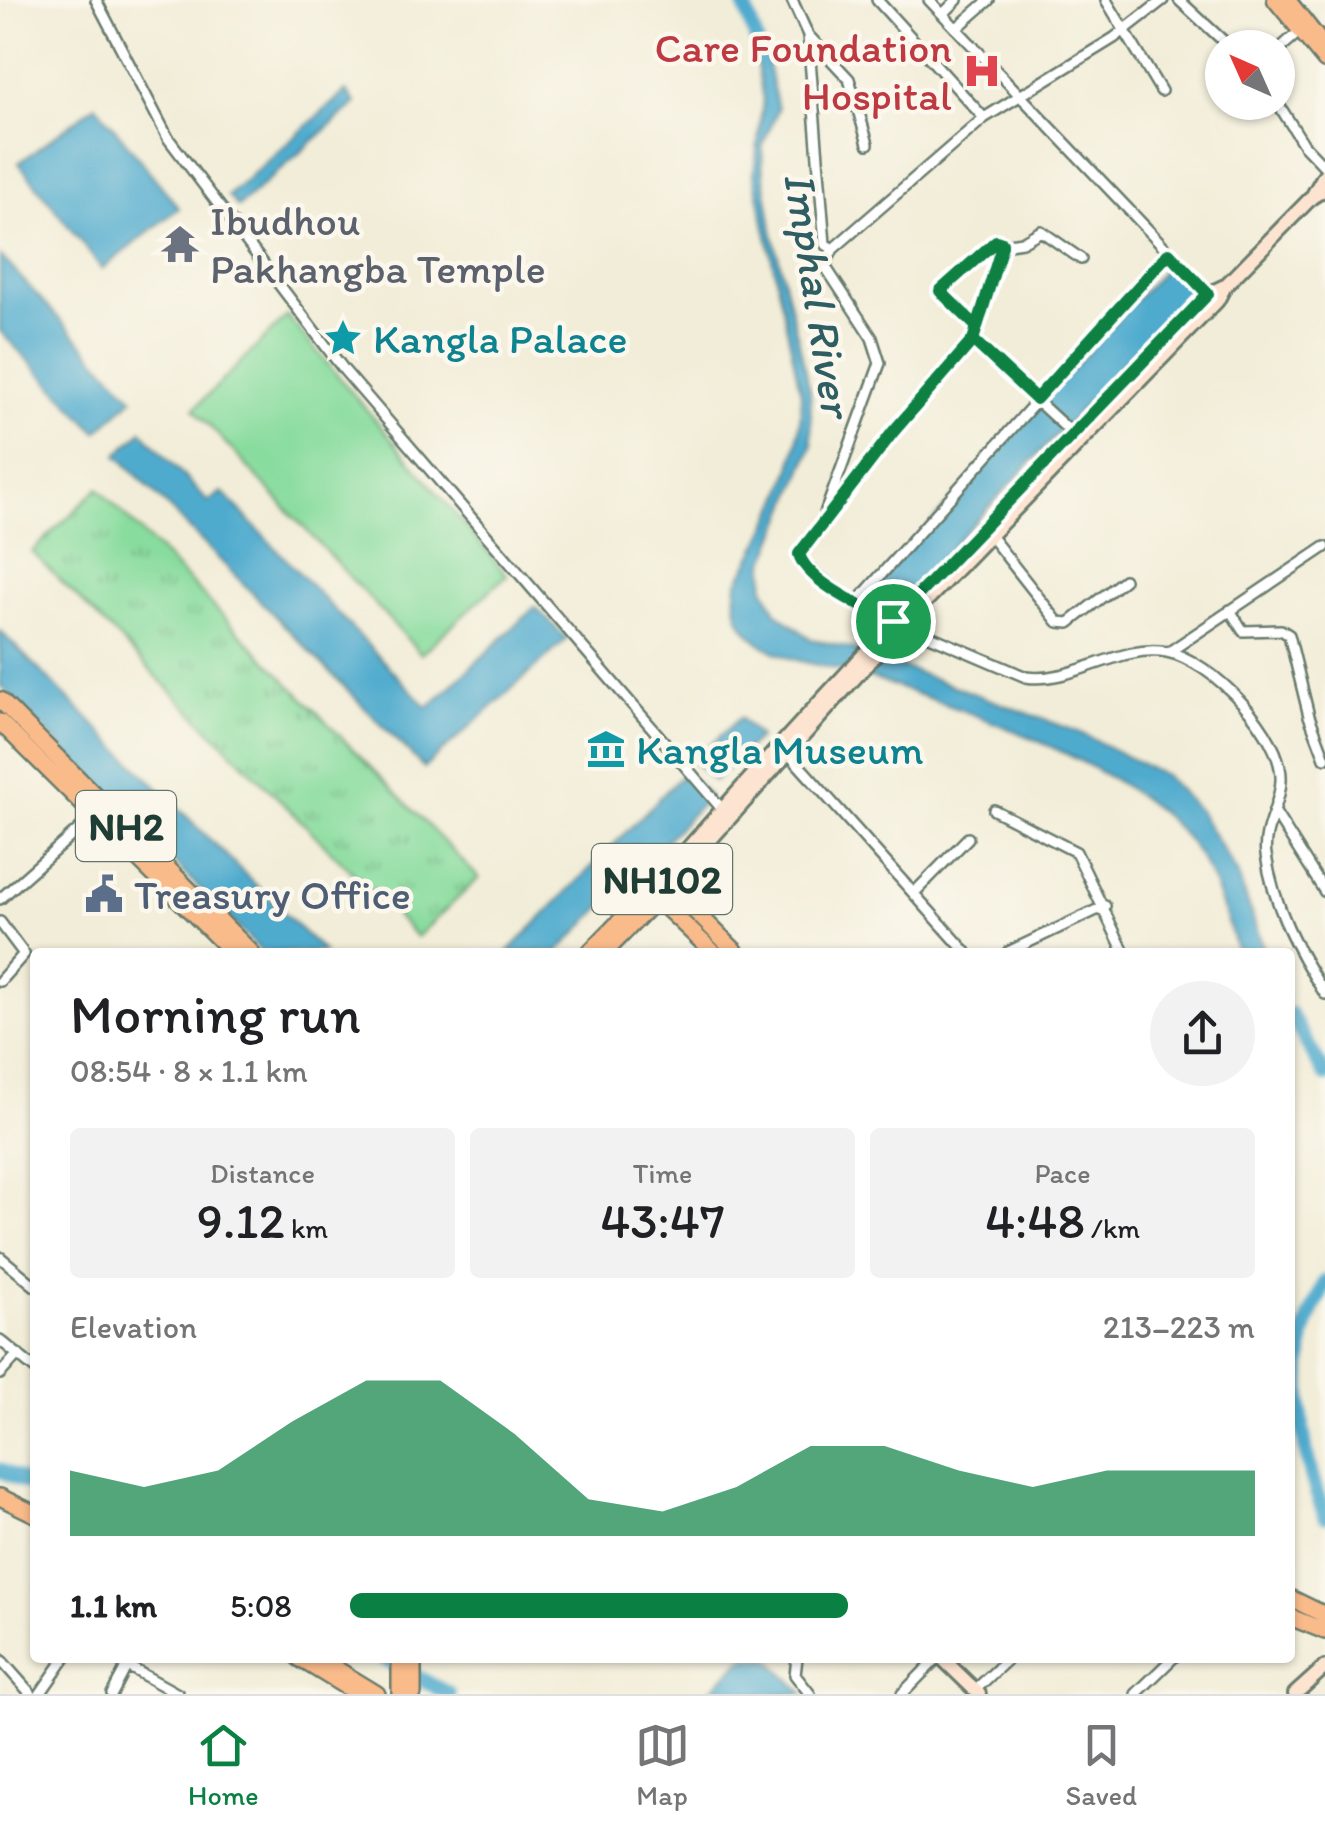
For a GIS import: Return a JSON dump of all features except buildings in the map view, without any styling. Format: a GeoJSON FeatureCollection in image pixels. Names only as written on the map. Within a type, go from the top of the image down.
{"type":"FeatureCollection","features":[{"type":"Feature","properties":{"kind":"highway","name":"NH2"},"geometry":{"type":"LineString","coordinates":[[0,700],[247,948]]}},
{"type":"Feature","properties":{"kind":"highway","name":"NH2"},"geometry":{"type":"LineString","coordinates":[[0,722],[228,948]]}},
{"type":"Feature","properties":{"kind":"highway","name":"NH102"},"geometry":{"type":"LineString","coordinates":[[594,948],[666,882],[732,948]]}},
{"type":"Feature","properties":{"kind":"highway","name":"NH102"},"geometry":{"type":"LineString","coordinates":[[607,948],[653,895]]}},
{"type":"Feature","properties":{"kind":"highway","name":"NH102"},"geometry":{"type":"LineString","coordinates":[[653,895],[708,948]]}},
{"type":"Feature","properties":{"kind":"highway"},"geometry":{"type":"LineString","coordinates":[[0,1497],[30,1512]]}},
{"type":"Feature","properties":{"kind":"highway"},"geometry":{"type":"LineString","coordinates":[[0,1508],[30,1523]]}},
{"type":"Feature","properties":{"kind":"highway"},"geometry":{"type":"LineString","coordinates":[[1295,1600],[1325,1614]]}},
{"type":"Feature","properties":{"kind":"highway"},"geometry":{"type":"LineString","coordinates":[[1295,1619],[1325,1631]]}},
{"type":"Feature","properties":{"kind":"highway"},"geometry":{"type":"LineString","coordinates":[[308,1663],[358,1694]]}},
{"type":"Feature","properties":{"kind":"highway"},"geometry":{"type":"LineString","coordinates":[[326,1663],[377,1694]]}},
{"type":"Feature","properties":{"kind":"highway"},"geometry":{"type":"LineString","coordinates":[[401,1663],[404,1692]]}},
{"type":"Feature","properties":{"kind":"highway"},"geometry":{"type":"LineString","coordinates":[[404,1692],[413,1663]]}},
{"type":"Feature","properties":{"kind":"main road"},"geometry":{"type":"LineString","coordinates":[[1275,0],[1325,61]]}},
{"type":"Feature","properties":{"kind":"main road"},"geometry":{"type":"LineString","coordinates":[[1288,0],[1325,47]]}},
{"type":"Feature","properties":{"kind":"street"},"geometry":{"type":"LineString","coordinates":[[96,0],[168,138],[333,355],[722,808]]}},
{"type":"Feature","properties":{"kind":"street"},"geometry":{"type":"LineString","coordinates":[[792,0],[808,35],[849,79],[868,144]]}},
{"type":"Feature","properties":{"kind":"street"},"geometry":{"type":"LineString","coordinates":[[878,0],[984,118]]}},
{"type":"Feature","properties":{"kind":"street"},"geometry":{"type":"LineString","coordinates":[[929,0],[1212,298]]}},
{"type":"Feature","properties":{"kind":"street"},"geometry":{"type":"LineString","coordinates":[[944,13],[957,0]]}},
{"type":"Feature","properties":{"kind":"street"},"geometry":{"type":"LineString","coordinates":[[958,28],[989,0]]}},
{"type":"Feature","properties":{"kind":"street"},"geometry":{"type":"LineString","coordinates":[[1106,0],[1162,91]]}},
{"type":"Feature","properties":{"kind":"street"},"geometry":{"type":"LineString","coordinates":[[821,524],[880,373],[872,338],[825,266],[832,250],[984,118],[1017,94],[1126,31],[1163,0]]}},
{"type":"Feature","properties":{"kind":"street"},"geometry":{"type":"LineString","coordinates":[[1179,0],[1211,30]]}},
{"type":"Feature","properties":{"kind":"street"},"geometry":{"type":"LineString","coordinates":[[1295,35],[1300,31]]}},
{"type":"Feature","properties":{"kind":"street"},"geometry":{"type":"LineString","coordinates":[[808,35],[824,244],[832,250]]}},
{"type":"Feature","properties":{"kind":"street"},"geometry":{"type":"LineString","coordinates":[[666,882],[722,808],[832,697],[1069,430],[1225,286],[1322,185],[1288,120]]}},
{"type":"Feature","properties":{"kind":"street"},"geometry":{"type":"LineString","coordinates":[[1002,246],[1022,242],[1041,230],[1080,259]]}},
{"type":"Feature","properties":{"kind":"street"},"geometry":{"type":"LineString","coordinates":[[977,327],[940,291],[996,241],[1002,246]]}},
{"type":"Feature","properties":{"kind":"street"},"geometry":{"type":"LineString","coordinates":[[1002,246],[973,340],[928,389],[821,524],[800,551],[800,559],[855,604],[895,626],[1036,678],[1150,651],[1169,652],[1221,684],[1272,743],[1281,774],[1265,848],[1271,880],[1294,940],[1325,994]]}},
{"type":"Feature","properties":{"kind":"street"},"geometry":{"type":"LineString","coordinates":[[855,604],[1169,253]]}},
{"type":"Feature","properties":{"kind":"street"},"geometry":{"type":"LineString","coordinates":[[895,626],[992,538],[1212,298]]}},
{"type":"Feature","properties":{"kind":"street"},"geometry":{"type":"LineString","coordinates":[[973,340],[1069,430]]}},
{"type":"Feature","properties":{"kind":"street"},"geometry":{"type":"LineString","coordinates":[[992,538],[1058,622],[1069,622],[1124,580]]}},
{"type":"Feature","properties":{"kind":"street"},"geometry":{"type":"LineString","coordinates":[[1169,652],[1325,547]]}},
{"type":"Feature","properties":{"kind":"street"},"geometry":{"type":"LineString","coordinates":[[1230,610],[1243,631],[1281,630],[1290,635],[1309,716],[1325,758]]}},
{"type":"Feature","properties":{"kind":"street"},"geometry":{"type":"LineString","coordinates":[[666,882],[788,753],[832,697]]}},
{"type":"Feature","properties":{"kind":"street"},"geometry":{"type":"LineString","coordinates":[[788,753],[962,948]]}},
{"type":"Feature","properties":{"kind":"street"},"geometry":{"type":"LineString","coordinates":[[994,810],[1070,847],[1105,906],[1122,948]]}},
{"type":"Feature","properties":{"kind":"street"},"geometry":{"type":"LineString","coordinates":[[1274,811],[1325,892]]}},
{"type":"Feature","properties":{"kind":"street"},"geometry":{"type":"LineString","coordinates":[[0,899],[95,816]]}},
{"type":"Feature","properties":{"kind":"street"},"geometry":{"type":"LineString","coordinates":[[914,893],[968,838]]}},
{"type":"Feature","properties":{"kind":"street"},"geometry":{"type":"LineString","coordinates":[[1016,948],[1105,906]]}},
{"type":"Feature","properties":{"kind":"street"},"geometry":{"type":"LineString","coordinates":[[0,922],[24,954],[0,981]]}},
{"type":"Feature","properties":{"kind":"street"},"geometry":{"type":"LineString","coordinates":[[0,1257],[30,1282]]}},
{"type":"Feature","properties":{"kind":"street"},"geometry":{"type":"LineString","coordinates":[[0,1340],[30,1365]]}},
{"type":"Feature","properties":{"kind":"street"},"geometry":{"type":"LineString","coordinates":[[0,1374],[18,1354]]}},
{"type":"Feature","properties":{"kind":"street"},"geometry":{"type":"LineString","coordinates":[[0,1659],[31,1694]]}},
{"type":"Feature","properties":{"kind":"street"},"geometry":{"type":"LineString","coordinates":[[40,1694],[62,1663]]}},
{"type":"Feature","properties":{"kind":"street"},"geometry":{"type":"LineString","coordinates":[[112,1694],[128,1663]]}},
{"type":"Feature","properties":{"kind":"street"},"geometry":{"type":"LineString","coordinates":[[132,1663],[178,1694]]}},
{"type":"Feature","properties":{"kind":"street"},"geometry":{"type":"LineString","coordinates":[[796,1663],[795,1674],[810,1694]]}},
{"type":"Feature","properties":{"kind":"street"},"geometry":{"type":"LineString","coordinates":[[902,1694],[934,1663]]}},
{"type":"Feature","properties":{"kind":"street"},"geometry":{"type":"LineString","coordinates":[[945,1663],[977,1692],[1004,1663]]}},
{"type":"Feature","properties":{"kind":"street"},"geometry":{"type":"LineString","coordinates":[[1136,1694],[1168,1663]]}},
{"type":"Feature","properties":{"kind":"street"},"geometry":{"type":"LineString","coordinates":[[1295,1694],[1325,1667]]}},
{"type":"Feature","properties":{"kind":"green space"},"geometry":{"type":"Polygon","coordinates":[[[287,316],[507,575],[421,654],[194,409],[287,316]]]}},
{"type":"Feature","properties":{"kind":"green space"},"geometry":{"type":"Polygon","coordinates":[[[98,488],[479,878],[417,937],[32,552],[98,488]]]}},
{"type":"Feature","properties":{"kind":"water"},"geometry":{"type":"Polygon","coordinates":[[[752,35],[766,56],[778,109],[763,144],[762,165],[772,230],[810,390],[812,446],[765,563],[764,587],[776,612],[811,639],[853,649],[1078,732],[1165,776],[1199,811],[1237,873],[1264,948],[1236,948],[1215,887],[1190,843],[1150,804],[1115,780],[990,721],[868,677],[777,653],[757,641],[740,620],[737,584],[773,516],[791,468],[800,419],[801,393],[754,175],[763,100],[752,35]]]}},
{"type":"Feature","properties":{"kind":"water"},"geometry":{"type":"Polygon","coordinates":[[[346,91],[356,103],[238,207],[228,196],[346,91]]]}},
{"type":"Feature","properties":{"kind":"water"},"geometry":{"type":"Polygon","coordinates":[[[96,105],[179,208],[102,269],[19,163],[96,105]]]}},
{"type":"Feature","properties":{"kind":"water"},"geometry":{"type":"Polygon","coordinates":[[[0,255],[133,398],[97,432],[0,331],[0,255]]]}},
{"type":"Feature","properties":{"kind":"water"},"geometry":{"type":"Polygon","coordinates":[[[1168,265],[1193,289],[898,604],[875,584],[1168,265]]]}},
{"type":"Feature","properties":{"kind":"water"},"geometry":{"type":"Polygon","coordinates":[[[142,431],[208,502],[222,492],[428,708],[535,607],[567,639],[424,768],[117,455],[142,431]]]}},
{"type":"Feature","properties":{"kind":"water"},"geometry":{"type":"Polygon","coordinates":[[[0,631],[320,948],[258,948],[0,685],[0,631]]]}},
{"type":"Feature","properties":{"kind":"water"},"geometry":{"type":"Polygon","coordinates":[[[740,718],[759,737],[714,781],[693,761],[740,718]]]}},
{"type":"Feature","properties":{"kind":"water"},"geometry":{"type":"Polygon","coordinates":[[[685,772],[709,796],[562,948],[512,948],[685,772]]]}},
{"type":"Feature","properties":{"kind":"water"},"geometry":{"type":"Polygon","coordinates":[[[739,1663],[773,1663],[804,1694],[711,1694],[709,1691],[739,1663]]]}},
{"type":"Feature","properties":{"kind":"waterway","name":"Imphal River"},"geometry":{"type":"LineString","coordinates":[[743,0],[762,58]]}},
{"type":"Feature","properties":{"kind":"waterway","name":"Imphal River"},"geometry":{"type":"LineString","coordinates":[[1295,1023],[1325,1075]]}},
{"type":"Feature","properties":{"kind":"waterway","name":"Imphal River"},"geometry":{"type":"LineString","coordinates":[[1325,1282],[1305,1333],[1300,1385],[1306,1452],[1325,1516]]}},
{"type":"Feature","properties":{"kind":"waterway"},"geometry":{"type":"LineString","coordinates":[[0,1470],[30,1485]]}},
{"type":"Feature","properties":{"kind":"waterway"},"geometry":{"type":"LineString","coordinates":[[391,1663],[449,1694]]}},
{"type":"Feature","properties":{"kind":"place","name":"Care Foundation Hospital"},"geometry":{"type":"Point","coordinates":[982,71]}},
{"type":"Feature","properties":{"kind":"place","name":"Ibudhou Pakhangba Temple"},"geometry":{"type":"Point","coordinates":[180,244]}},
{"type":"Feature","properties":{"kind":"place","name":"Kangla Palace"},"geometry":{"type":"Point","coordinates":[343,338]}},
{"type":"Feature","properties":{"kind":"place","name":"Kangla Museum"},"geometry":{"type":"Point","coordinates":[606,749]}},
{"type":"Feature","properties":{"kind":"place","name":"Treasury Office"},"geometry":{"type":"Point","coordinates":[104,894]}},
{"type":"Feature","properties":{"kind":"route"},"geometry":{"type":"LineString","coordinates":[[893,621],[855,604],[803,564],[799,554],[893,432],[964,345],[973,340],[977,327],[940,291],[996,241],[1002,243],[1002,246],[973,340],[1036,399],[1169,253],[1208,294],[984,531],[893,621]]}}]}
